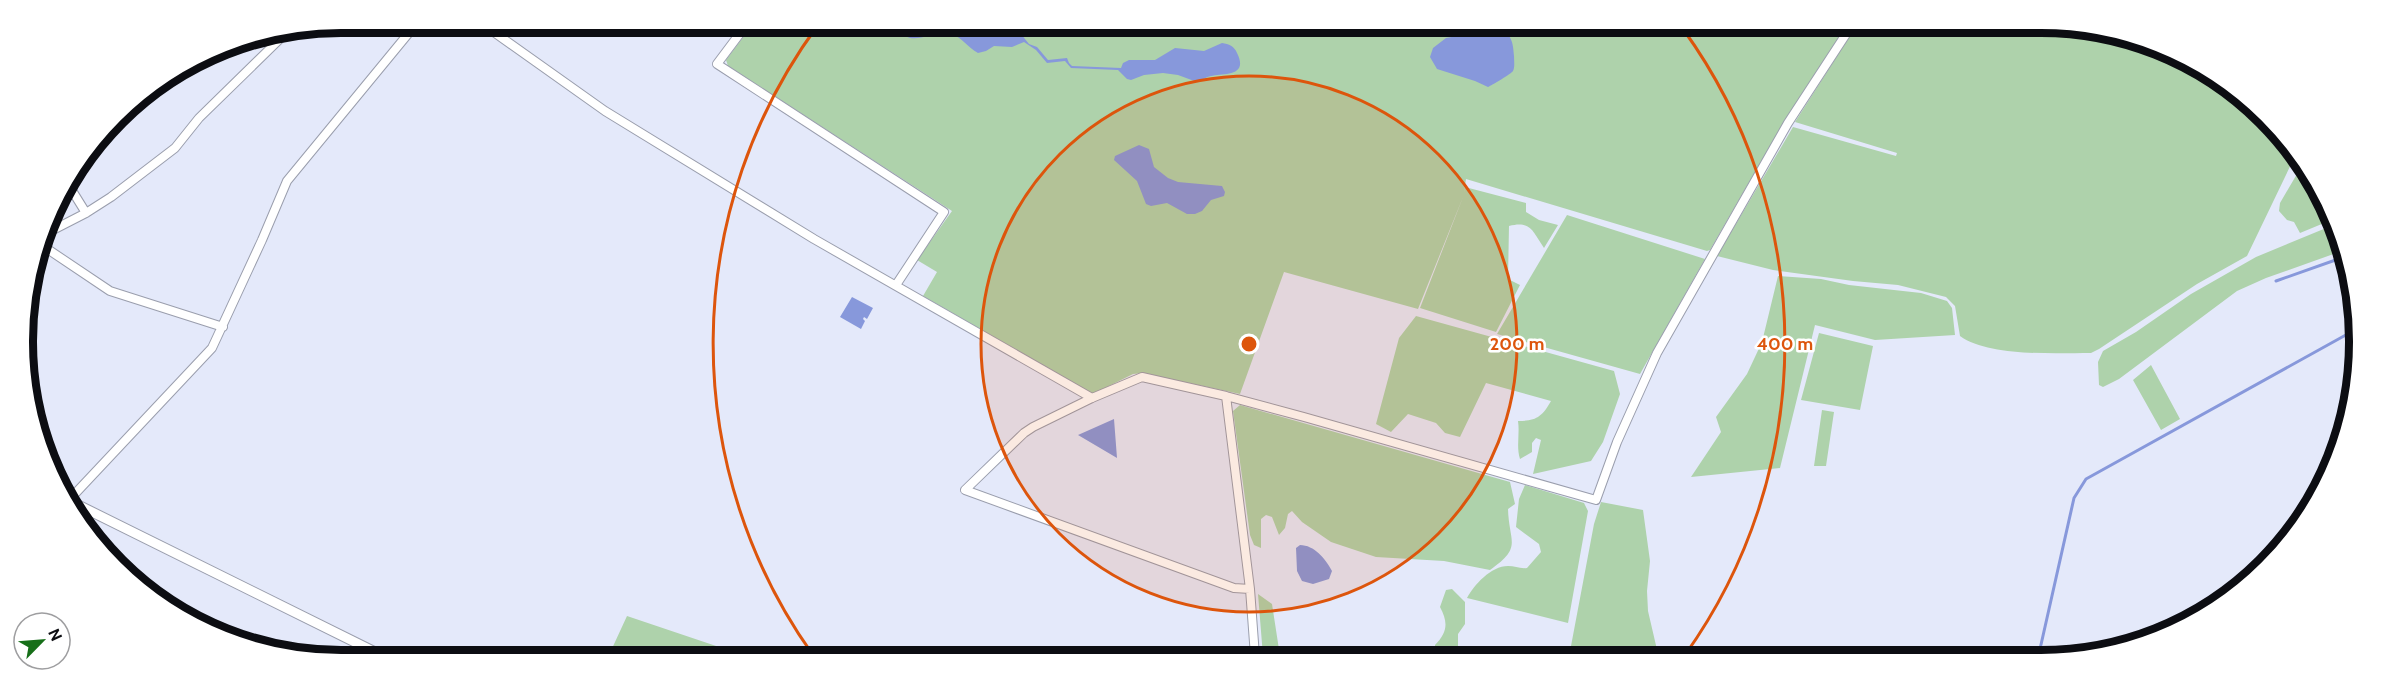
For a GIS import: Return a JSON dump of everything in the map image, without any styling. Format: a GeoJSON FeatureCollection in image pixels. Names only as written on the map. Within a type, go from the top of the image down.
{"type":"FeatureCollection","features":[{"type":"Feature","properties":{"kind":"street"},"geometry":{"type":"LineString","coordinates":[[75,497],[212,348],[287,181],[409,33]]}},
{"type":"Feature","properties":{"kind":"street"},"geometry":{"type":"LineString","coordinates":[[495,33],[605,111],[814,238],[1092,398]]}},
{"type":"Feature","properties":{"kind":"street"},"geometry":{"type":"LineString","coordinates":[[740,33],[717,64],[944,212],[896,285]]}},
{"type":"Feature","properties":{"kind":"street"},"geometry":{"type":"LineString","coordinates":[[1250,589],[1234,588],[965,490],[1024,433],[1092,398],[1142,377],[1226,396],[1596,500],[1617,442],[1657,353],[1788,123],[1847,33]]}},
{"type":"Feature","properties":{"kind":"street"},"geometry":{"type":"LineString","coordinates":[[54,230],[86,213],[175,148],[199,118],[279,39]]}},
{"type":"Feature","properties":{"kind":"street"},"geometry":{"type":"LineString","coordinates":[[72,191],[86,213]]}},
{"type":"Feature","properties":{"kind":"street"},"geometry":{"type":"LineString","coordinates":[[47,249],[110,291],[223,327]]}},
{"type":"Feature","properties":{"kind":"street"},"geometry":{"type":"LineString","coordinates":[[1226,396],[1250,589],[1255,650]]}},
{"type":"Feature","properties":{"kind":"street"},"geometry":{"type":"LineString","coordinates":[[80,506],[371,650]]}},
{"type":"Feature","properties":{"kind":"green space"},"geometry":{"type":"Polygon","coordinates":[[[746,33],[1842,33],[1785,120],[1710,250],[1466,179],[1464,193],[1465,187],[1526,203],[1526,212],[1539,220],[1558,225],[1544,248],[1534,232],[1527,226],[1509,226],[1508,279],[1520,285],[1496,332],[1420,308],[1463,197],[1418,309],[1284,272],[1240,394],[1143,373],[1133,374],[1093,394],[923,296],[937,272],[917,260],[952,211],[728,66],[726,60],[746,33]]]}},
{"type":"Feature","properties":{"kind":"green space"},"geometry":{"type":"Polygon","coordinates":[[[1852,33],[2061,34],[2101,39],[2140,49],[2195,74],[2259,123],[2292,163],[2247,256],[2197,284],[2091,353],[2005,351],[1973,343],[1960,336],[1955,306],[1946,297],[1898,285],[1773,270],[1717,256],[1793,127],[1896,156],[1897,153],[1795,122],[1852,33]]]}},
{"type":"Feature","properties":{"kind":"green space"},"geometry":{"type":"Polygon","coordinates":[[[2297,174],[2308,187],[2326,222],[2300,233],[2294,222],[2287,220],[2279,211],[2280,203],[2297,174]]]}},
{"type":"Feature","properties":{"kind":"green space"},"geometry":{"type":"Polygon","coordinates":[[[1567,215],[1705,259],[1640,374],[1497,334],[1567,215]]]}},
{"type":"Feature","properties":{"kind":"green space"},"geometry":{"type":"Polygon","coordinates":[[[2328,227],[2336,253],[2237,291],[2119,379],[2103,387],[2099,385],[2098,362],[2103,351],[2136,332],[2191,294],[2256,257],[2328,227]]]}},
{"type":"Feature","properties":{"kind":"green space"},"geometry":{"type":"Polygon","coordinates":[[[1778,276],[1821,279],[1849,285],[1921,293],[1947,301],[1952,308],[1955,335],[1875,340],[1815,325],[1780,468],[1691,477],[1721,432],[1716,417],[1747,374],[1762,342],[1778,276]]]}},
{"type":"Feature","properties":{"kind":"green space"},"geometry":{"type":"Polygon","coordinates":[[[1416,316],[1614,371],[1620,394],[1603,442],[1591,461],[1533,474],[1541,440],[1536,438],[1532,443],[1532,452],[1520,459],[1518,421],[1538,417],[1551,401],[1486,383],[1460,437],[1445,433],[1436,423],[1408,414],[1391,432],[1376,424],[1399,338],[1416,316]]]}},
{"type":"Feature","properties":{"kind":"green space"},"geometry":{"type":"Polygon","coordinates":[[[1819,333],[1873,346],[1860,410],[1801,400],[1819,333]]]}},
{"type":"Feature","properties":{"kind":"green space"},"geometry":{"type":"Polygon","coordinates":[[[2151,365],[2180,419],[2161,430],[2133,380],[2151,365]]]}},
{"type":"Feature","properties":{"kind":"green space"},"geometry":{"type":"Polygon","coordinates":[[[1240,405],[1510,482],[1515,504],[1508,509],[1512,544],[1507,556],[1490,570],[1444,561],[1376,557],[1331,542],[1302,522],[1292,511],[1288,514],[1285,528],[1279,535],[1272,517],[1266,515],[1261,519],[1261,548],[1254,545],[1250,535],[1233,411],[1240,405]]]}},
{"type":"Feature","properties":{"kind":"green space"},"geometry":{"type":"Polygon","coordinates":[[[1822,410],[1834,412],[1826,466],[1814,466],[1822,410]]]}},
{"type":"Feature","properties":{"kind":"green space"},"geometry":{"type":"Polygon","coordinates":[[[1525,485],[1584,503],[1588,511],[1568,623],[1467,598],[1479,582],[1495,569],[1508,566],[1527,568],[1541,552],[1539,544],[1516,527],[1519,499],[1525,485]]]}},
{"type":"Feature","properties":{"kind":"green space"},"geometry":{"type":"Polygon","coordinates":[[[1601,502],[1643,510],[1650,561],[1648,611],[1657,650],[1600,650],[1571,646],[1594,524],[1601,502]]]}},
{"type":"Feature","properties":{"kind":"green space"},"geometry":{"type":"Polygon","coordinates":[[[1452,589],[1465,602],[1465,624],[1458,634],[1458,650],[1435,650],[1435,645],[1445,627],[1440,607],[1446,590],[1452,589]]]}},
{"type":"Feature","properties":{"kind":"green space"},"geometry":{"type":"Polygon","coordinates":[[[1258,594],[1272,604],[1279,650],[1263,650],[1258,594]]]}},
{"type":"Feature","properties":{"kind":"green space"},"geometry":{"type":"Polygon","coordinates":[[[627,616],[725,649],[724,650],[611,650],[627,616]]]}},
{"type":"Feature","properties":{"kind":"green space"},"geometry":{"type":"Polygon","coordinates":[[[1571,647],[1591,650],[1571,650],[1571,647]]]}},
{"type":"Feature","properties":{"kind":"water"},"geometry":{"type":"Polygon","coordinates":[[[901,33],[943,33],[921,38],[907,37],[901,33]]]}},
{"type":"Feature","properties":{"kind":"water"},"geometry":{"type":"Polygon","coordinates":[[[943,33],[981,33],[990,36],[996,33],[1020,33],[1048,60],[1067,58],[1072,66],[1121,68],[1123,63],[1129,60],[1155,60],[1175,48],[1204,51],[1222,43],[1234,49],[1240,66],[1233,72],[1209,76],[1197,82],[1178,75],[1163,73],[1144,75],[1131,80],[1118,70],[1071,68],[1065,61],[1047,63],[1036,50],[1024,42],[1012,47],[994,46],[978,53],[951,34],[943,33]]]}},
{"type":"Feature","properties":{"kind":"water"},"geometry":{"type":"Polygon","coordinates":[[[1475,33],[1506,33],[1511,39],[1514,51],[1513,71],[1488,87],[1437,69],[1430,57],[1433,48],[1446,38],[1475,33]]]}},
{"type":"Feature","properties":{"kind":"water"},"geometry":{"type":"Polygon","coordinates":[[[1139,145],[1149,149],[1154,167],[1168,178],[1178,182],[1222,186],[1224,196],[1211,200],[1202,211],[1195,214],[1187,214],[1167,203],[1151,206],[1146,204],[1137,181],[1114,160],[1115,156],[1139,145]]]}},
{"type":"Feature","properties":{"kind":"water"},"geometry":{"type":"Polygon","coordinates":[[[852,297],[873,308],[867,319],[864,317],[865,321],[861,329],[840,317],[852,297]]]}},
{"type":"Feature","properties":{"kind":"water"},"geometry":{"type":"Polygon","coordinates":[[[1114,419],[1117,458],[1078,435],[1114,419]]]}},
{"type":"Feature","properties":{"kind":"water"},"geometry":{"type":"Polygon","coordinates":[[[1300,545],[1310,547],[1323,558],[1332,571],[1329,579],[1313,584],[1302,581],[1297,571],[1296,548],[1300,545]]]}},
{"type":"Feature","properties":{"kind":"waterway"},"geometry":{"type":"LineString","coordinates":[[2276,281],[2337,259]]}},
{"type":"Feature","properties":{"kind":"waterway"},"geometry":{"type":"LineString","coordinates":[[2040,650],[2074,498],[2086,479],[2349,333]]}}]}
